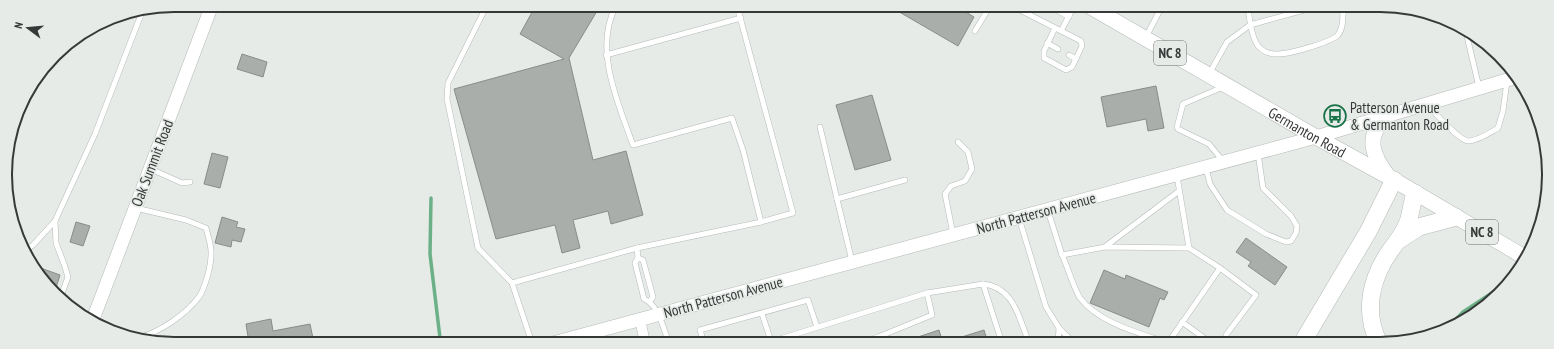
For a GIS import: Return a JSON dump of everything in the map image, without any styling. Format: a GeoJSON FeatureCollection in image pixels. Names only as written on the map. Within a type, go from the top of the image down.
{"type":"FeatureCollection","features":[{"type":"Feature","properties":{"kind":"highway"},"geometry":{"type":"LineString","coordinates":[[1306,337],[1368,232],[1391,178]]}},
{"type":"Feature","properties":{"kind":"highway"},"geometry":{"type":"LineString","coordinates":[[1376,337],[1370,311],[1372,289],[1379,269],[1399,240],[1408,223],[1415,193]]}},
{"type":"Feature","properties":{"kind":"highway"},"geometry":{"type":"LineString","coordinates":[[1399,240],[1419,227],[1456,217]]}},
{"type":"Feature","properties":{"kind":"main road","name":"Oak Summit Road"},"geometry":{"type":"LineString","coordinates":[[94,316],[209,12]]}},
{"type":"Feature","properties":{"kind":"main road","name":"Germanton Road"},"geometry":{"type":"LineString","coordinates":[[1100,12],[1316,137],[1391,178],[1521,255]]}},
{"type":"Feature","properties":{"kind":"main road","name":"North Patterson Avenue"},"geometry":{"type":"LineString","coordinates":[[573,337],[1316,137],[1510,79]]}},
{"type":"Feature","properties":{"kind":"main road"},"geometry":{"type":"LineString","coordinates":[[1388,116],[1376,128],[1372,146],[1381,167],[1391,178]]}},
{"type":"Feature","properties":{"kind":"street"},"geometry":{"type":"LineString","coordinates":[[640,319],[644,337]]}},
{"type":"Feature","properties":{"kind":"lane"},"geometry":{"type":"LineString","coordinates":[[484,12],[448,83],[447,99],[478,248],[512,283],[530,337]]}},
{"type":"Feature","properties":{"kind":"lane"},"geometry":{"type":"LineString","coordinates":[[613,12],[610,18],[606,55],[615,92],[634,145],[732,118],[743,150],[761,222]]}},
{"type":"Feature","properties":{"kind":"lane"},"geometry":{"type":"LineString","coordinates":[[512,283],[637,248],[761,222],[793,213],[739,12]]}},
{"type":"Feature","properties":{"kind":"lane"},"geometry":{"type":"LineString","coordinates":[[975,31],[986,12]]}},
{"type":"Feature","properties":{"kind":"lane"},"geometry":{"type":"LineString","coordinates":[[1024,12],[1081,41],[1082,46],[1072,67],[1066,70],[1044,58],[1044,51],[1055,28]]}},
{"type":"Feature","properties":{"kind":"lane"},"geometry":{"type":"LineString","coordinates":[[1060,12],[1069,17]]}},
{"type":"Feature","properties":{"kind":"lane"},"geometry":{"type":"LineString","coordinates":[[1062,31],[1071,12]]}},
{"type":"Feature","properties":{"kind":"lane"},"geometry":{"type":"LineString","coordinates":[[1145,38],[1159,12]]}},
{"type":"Feature","properties":{"kind":"lane"},"geometry":{"type":"LineString","coordinates":[[1249,12],[1250,25],[1258,46],[1267,53],[1276,54],[1316,46],[1337,35],[1342,25],[1343,13]]}},
{"type":"Feature","properties":{"kind":"lane"},"geometry":{"type":"LineString","coordinates":[[1208,75],[1227,42],[1250,25],[1297,12]]}},
{"type":"Feature","properties":{"kind":"lane"},"geometry":{"type":"LineString","coordinates":[[30,247],[55,221],[95,134],[141,16]]}},
{"type":"Feature","properties":{"kind":"lane"},"geometry":{"type":"LineString","coordinates":[[606,55],[741,18]]}},
{"type":"Feature","properties":{"kind":"lane"},"geometry":{"type":"LineString","coordinates":[[1467,38],[1480,88]]}},
{"type":"Feature","properties":{"kind":"lane"},"geometry":{"type":"LineString","coordinates":[[1047,43],[1058,49]]}},
{"type":"Feature","properties":{"kind":"lane"},"geometry":{"type":"LineString","coordinates":[[1069,55],[1076,59]]}},
{"type":"Feature","properties":{"kind":"lane"},"geometry":{"type":"LineString","coordinates":[[1426,104],[1465,140],[1470,141],[1484,137],[1498,128],[1511,80]]}},
{"type":"Feature","properties":{"kind":"lane"},"geometry":{"type":"LineString","coordinates":[[1224,162],[1209,144],[1178,129],[1177,127],[1183,104],[1227,85]]}},
{"type":"Feature","properties":{"kind":"lane"},"geometry":{"type":"LineString","coordinates":[[820,127],[853,262]]}},
{"type":"Feature","properties":{"kind":"lane"},"geometry":{"type":"LineString","coordinates":[[953,235],[945,194],[950,186],[965,181],[972,169],[968,152],[958,142]]}},
{"type":"Feature","properties":{"kind":"lane"},"geometry":{"type":"LineString","coordinates":[[1205,167],[1210,184],[1227,210],[1266,234],[1286,242],[1291,241],[1296,233],[1297,226],[1291,216],[1263,188],[1258,153]]}},
{"type":"Feature","properties":{"kind":"lane"},"geometry":{"type":"LineString","coordinates":[[150,168],[182,183],[190,182]]}},
{"type":"Feature","properties":{"kind":"lane"},"geometry":{"type":"LineString","coordinates":[[1176,175],[1189,248]]}},
{"type":"Feature","properties":{"kind":"lane"},"geometry":{"type":"LineString","coordinates":[[837,199],[905,180]]}},
{"type":"Feature","properties":{"kind":"lane"},"geometry":{"type":"LineString","coordinates":[[1106,246],[1179,192]]}},
{"type":"Feature","properties":{"kind":"lane"},"geometry":{"type":"LineString","coordinates":[[135,208],[186,220],[206,228],[211,254],[209,271],[199,296],[184,311],[161,328],[146,335]]}},
{"type":"Feature","properties":{"kind":"lane"},"geometry":{"type":"LineString","coordinates":[[1048,210],[1062,255],[1080,297],[1098,315],[1132,331],[1150,337]]}},
{"type":"Feature","properties":{"kind":"lane"},"geometry":{"type":"LineString","coordinates":[[1019,217],[1046,307],[1059,328],[1068,337]]}},
{"type":"Feature","properties":{"kind":"lane"},"geometry":{"type":"LineString","coordinates":[[55,221],[56,243],[68,277],[63,292]]}},
{"type":"Feature","properties":{"kind":"lane"},"geometry":{"type":"LineString","coordinates":[[1062,255],[1106,246],[1189,248],[1220,268],[1256,295],[1226,335]]}},
{"type":"Feature","properties":{"kind":"lane"},"geometry":{"type":"LineString","coordinates":[[637,248],[638,258],[635,262],[644,299],[650,301],[658,314],[667,337]]}},
{"type":"Feature","properties":{"kind":"lane"},"geometry":{"type":"LineString","coordinates":[[638,258],[643,260],[653,297],[650,301]]}},
{"type":"Feature","properties":{"kind":"lane"},"geometry":{"type":"LineString","coordinates":[[1172,337],[1220,268]]}},
{"type":"Feature","properties":{"kind":"lane"},"geometry":{"type":"LineString","coordinates":[[983,284],[1000,337]]}},
{"type":"Feature","properties":{"kind":"lane"},"geometry":{"type":"LineString","coordinates":[[785,337],[927,293],[983,284],[991,285],[1002,290],[1010,298],[1026,337]]}},
{"type":"Feature","properties":{"kind":"lane"},"geometry":{"type":"LineString","coordinates":[[878,337],[932,315],[927,293]]}},
{"type":"Feature","properties":{"kind":"lane"},"geometry":{"type":"LineString","coordinates":[[702,337],[700,330],[808,300],[817,327]]}},
{"type":"Feature","properties":{"kind":"lane"},"geometry":{"type":"LineString","coordinates":[[762,314],[768,337]]}},
{"type":"Feature","properties":{"kind":"lane"},"geometry":{"type":"LineString","coordinates":[[1182,322],[1203,337]]}},
{"type":"Feature","properties":{"kind":"lane"},"geometry":{"type":"LineString","coordinates":[[1058,337],[1059,328]]}},
{"type":"Feature","properties":{"kind":"building"},"geometry":{"type":"Polygon","coordinates":[[[532,12],[596,12],[569,58],[593,160],[626,151],[643,215],[611,224],[608,211],[573,220],[580,248],[562,253],[555,225],[496,239],[454,89],[564,59],[520,34],[532,12]]]}},
{"type":"Feature","properties":{"kind":"building"},"geometry":{"type":"Polygon","coordinates":[[[899,12],[966,12],[974,17],[958,46],[899,12]]]}},
{"type":"Feature","properties":{"kind":"building"},"geometry":{"type":"Polygon","coordinates":[[[242,54],[267,62],[263,77],[237,69],[242,54]]]}},
{"type":"Feature","properties":{"kind":"building"},"geometry":{"type":"Polygon","coordinates":[[[1156,86],[1164,128],[1148,131],[1146,119],[1107,127],[1101,97],[1156,86]]]}},
{"type":"Feature","properties":{"kind":"building"},"geometry":{"type":"Polygon","coordinates":[[[872,95],[891,160],[855,170],[836,105],[872,95]]]}},
{"type":"Feature","properties":{"kind":"building"},"geometry":{"type":"Polygon","coordinates":[[[212,153],[228,157],[220,188],[204,184],[212,153]]]}},
{"type":"Feature","properties":{"kind":"building"},"geometry":{"type":"Polygon","coordinates":[[[222,217],[238,222],[236,227],[245,229],[241,242],[232,240],[231,247],[215,243],[222,217]]]}},
{"type":"Feature","properties":{"kind":"building"},"geometry":{"type":"Polygon","coordinates":[[[76,222],[90,226],[83,246],[70,242],[76,222]]]}},
{"type":"Feature","properties":{"kind":"building"},"geometry":{"type":"Polygon","coordinates":[[[1246,238],[1287,267],[1275,285],[1248,266],[1251,262],[1236,252],[1246,238]]]}},
{"type":"Feature","properties":{"kind":"building"},"geometry":{"type":"Polygon","coordinates":[[[42,269],[60,275],[57,286],[42,269]]]}},
{"type":"Feature","properties":{"kind":"building"},"geometry":{"type":"Polygon","coordinates":[[[1104,270],[1125,279],[1126,275],[1168,292],[1164,300],[1160,298],[1149,327],[1090,303],[1104,270]]]}},
{"type":"Feature","properties":{"kind":"building"},"geometry":{"type":"Polygon","coordinates":[[[271,319],[273,331],[310,324],[313,337],[248,337],[246,324],[271,319]]]}},
{"type":"Feature","properties":{"kind":"building"},"geometry":{"type":"Polygon","coordinates":[[[939,330],[941,337],[918,337],[939,330]]]}},
{"type":"Feature","properties":{"kind":"building"},"geometry":{"type":"Polygon","coordinates":[[[984,330],[986,337],[962,337],[984,330]]]}},
{"type":"Feature","properties":{"kind":"waterway"},"geometry":{"type":"LineString","coordinates":[[431,198],[430,254],[440,337]]}},
{"type":"Feature","properties":{"kind":"waterway"},"geometry":{"type":"LineString","coordinates":[[1459,316],[1489,295]]}},
{"type":"Feature","properties":{"kind":"place","name":"Patterson Avenue & Germanton Road"},"geometry":{"type":"Point","coordinates":[1335,116]}}]}
